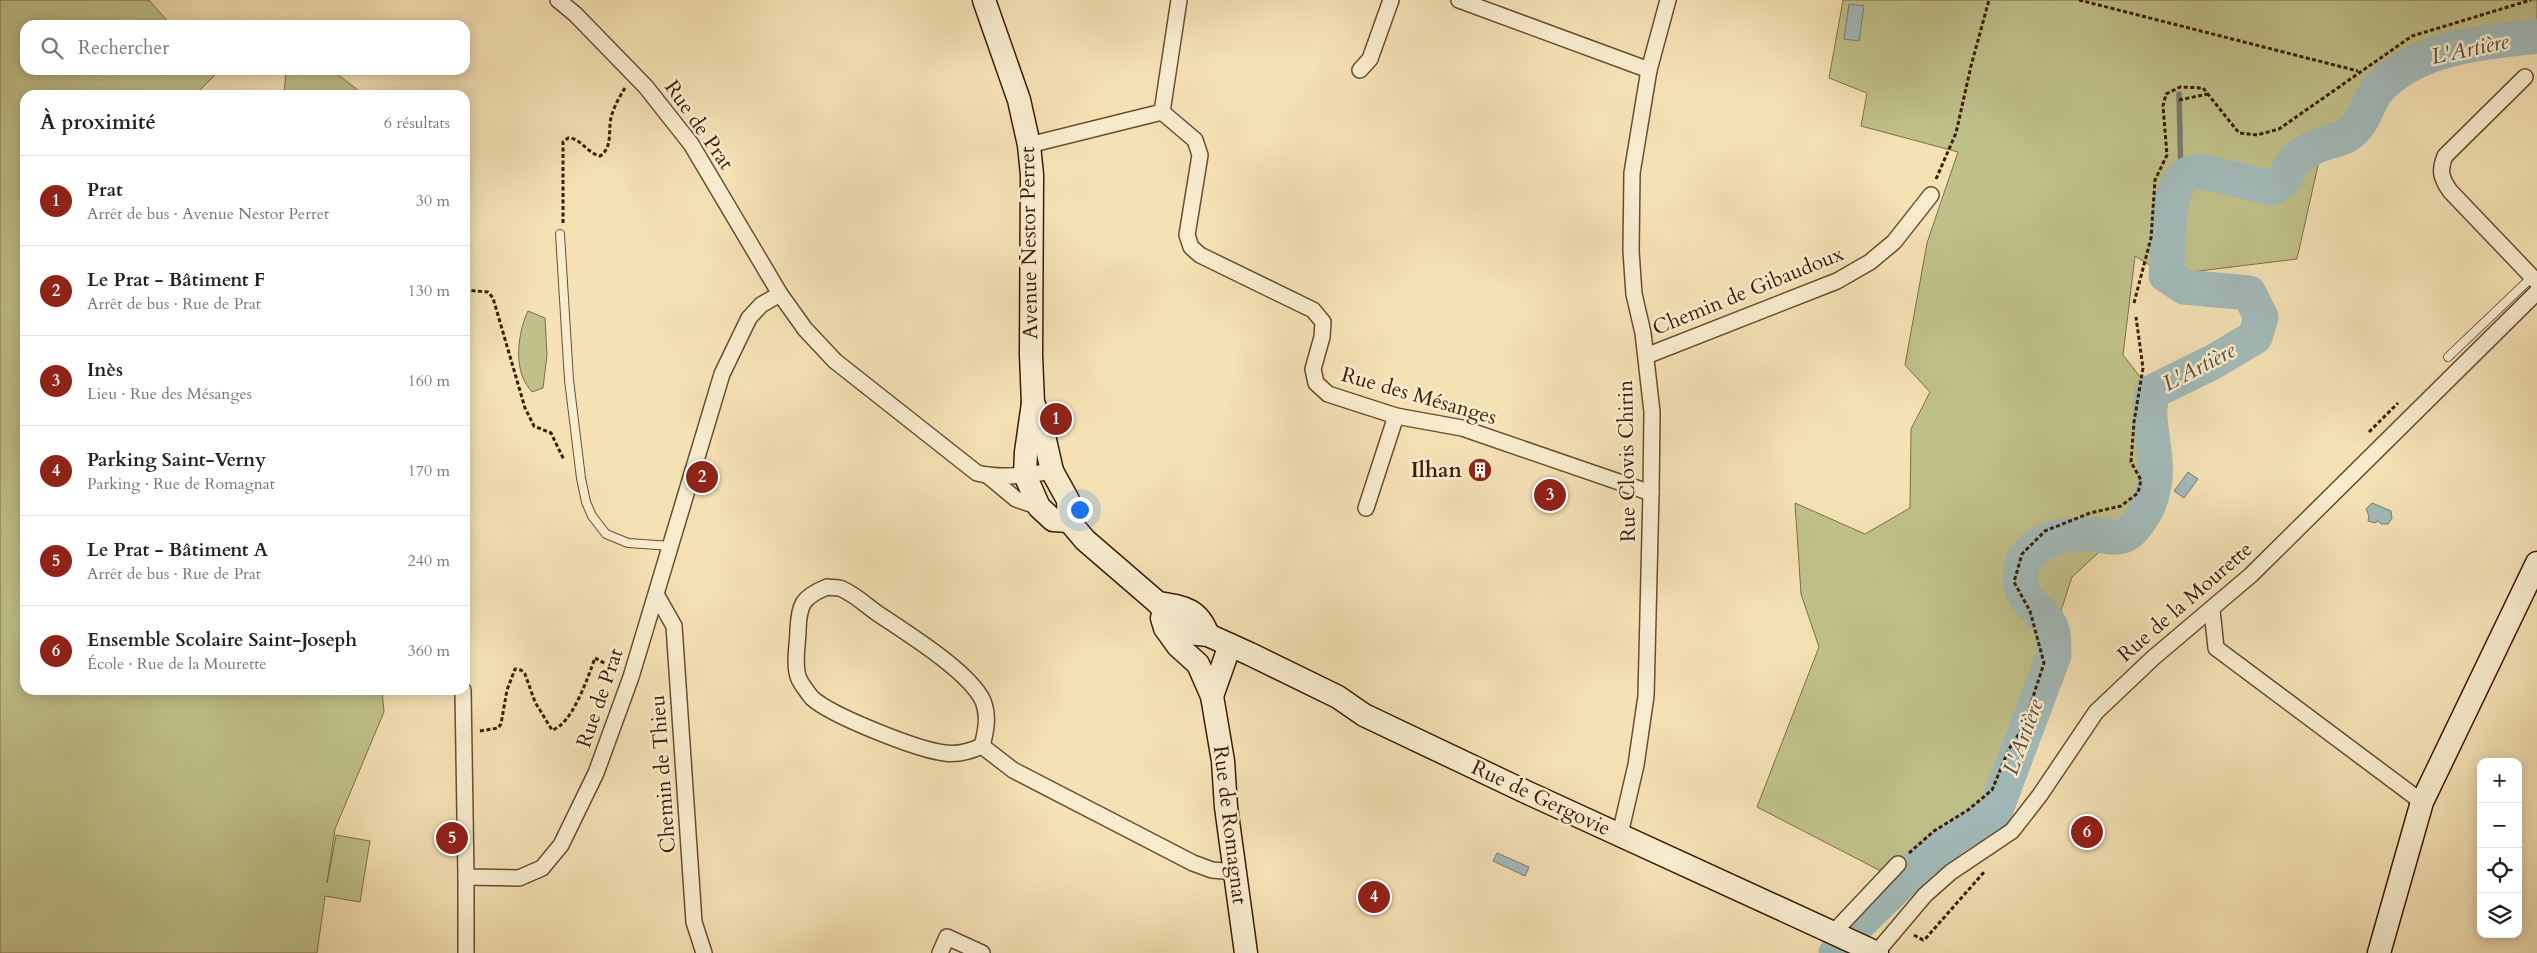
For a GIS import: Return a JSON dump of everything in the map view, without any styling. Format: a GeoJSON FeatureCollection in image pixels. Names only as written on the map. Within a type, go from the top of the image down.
{"type":"FeatureCollection","features":[{"type":"Feature","properties":{"kind":"main road","name":"Avenue Nestor Perret"},"geometry":{"type":"LineString","coordinates":[[984,0],[1019,100],[1029,145],[1033,202],[1031,355],[1033,403],[1026,452],[1025,475],[1039,507]]}},
{"type":"Feature","properties":{"kind":"main road","name":"Avenue Nestor Perret"},"geometry":{"type":"LineString","coordinates":[[1033,403],[1040,418],[1052,471],[1068,500],[1069,521]]}},
{"type":"Feature","properties":{"kind":"main road"},"geometry":{"type":"LineString","coordinates":[[1039,507],[1053,520],[1069,521],[1085,540],[1158,603],[1187,608],[1203,621],[1208,635],[1198,664]]}},
{"type":"Feature","properties":{"kind":"main road"},"geometry":{"type":"LineString","coordinates":[[2379,953],[2422,802],[2537,563]]}},
{"type":"Feature","properties":{"kind":"main road","name":"Rue de Romagnat"},"geometry":{"type":"LineString","coordinates":[[1158,603],[1165,628],[1178,646],[1198,664],[1212,696],[1223,761],[1226,807],[1246,953]]}},
{"type":"Feature","properties":{"kind":"main road","name":"Rue de Gergovie"},"geometry":{"type":"LineString","coordinates":[[1208,635],[1327,691],[1373,719],[1876,953]]}},
{"type":"Feature","properties":{"kind":"main road","name":"Rue de Romagnat"},"geometry":{"type":"LineString","coordinates":[[1212,696],[1230,645]]}},
{"type":"Feature","properties":{"kind":"street","name":"Rue de Prat"},"geometry":{"type":"LineString","coordinates":[[558,0],[575,14],[636,77],[691,144],[780,294],[805,329],[835,361],[977,473],[987,475],[1025,475],[1052,471]]}},
{"type":"Feature","properties":{"kind":"street"},"geometry":{"type":"LineString","coordinates":[[1029,145],[1162,112],[1179,0]]}},
{"type":"Feature","properties":{"kind":"street"},"geometry":{"type":"LineString","coordinates":[[1360,70],[1370,59],[1391,0]]}},
{"type":"Feature","properties":{"kind":"street"},"geometry":{"type":"LineString","coordinates":[[1459,0],[1649,70]]}},
{"type":"Feature","properties":{"kind":"street","name":"Rue Clovis Chirin"},"geometry":{"type":"LineString","coordinates":[[1620,834],[1636,765],[1646,696],[1651,494],[1652,412],[1646,356],[1634,294],[1632,173],[1649,70],[1668,0]]}},
{"type":"Feature","properties":{"kind":"street"},"geometry":{"type":"LineString","coordinates":[[2525,77],[2445,156],[2440,168],[2441,178],[2450,191],[2535,277]]}},
{"type":"Feature","properties":{"kind":"street","name":"Rue des Mésanges"},"geometry":{"type":"LineString","coordinates":[[1162,112],[1195,140],[1200,155],[1187,235],[1191,247],[1200,255],[1313,310],[1322,322],[1322,337],[1313,369],[1316,383],[1328,394],[1396,416],[1462,428],[1651,494]]}},
{"type":"Feature","properties":{"kind":"street","name":"Chemin de Gibaudoux"},"geometry":{"type":"LineString","coordinates":[[1646,356],[1837,281],[1870,262],[1894,242],[1931,195]]}},
{"type":"Feature","properties":{"kind":"street","name":"Rue de la Mourette"},"geometry":{"type":"LineString","coordinates":[[1876,953],[1925,895],[1951,872],[2012,831],[2040,796],[2096,712],[2152,658],[2212,610],[2251,575],[2537,292]]}},
{"type":"Feature","properties":{"kind":"street","name":"Rue de Prat"},"geometry":{"type":"LineString","coordinates":[[466,877],[519,878],[542,868],[561,845],[596,773],[631,677],[657,596],[722,374],[749,318],[761,305],[780,294]]}},
{"type":"Feature","properties":{"kind":"street"},"geometry":{"type":"LineString","coordinates":[[1366,508],[1396,416]]}},
{"type":"Feature","properties":{"kind":"street","name":"Rue de Prat"},"geometry":{"type":"LineString","coordinates":[[987,475],[1016,499],[1039,507]]}},
{"type":"Feature","properties":{"kind":"street"},"geometry":{"type":"LineString","coordinates":[[827,587],[841,589],[934,653],[973,687],[983,701],[987,716],[986,732],[982,746],[968,752],[946,753],[937,751],[874,730],[812,698],[799,678],[797,666],[799,609],[805,599],[814,592],[827,587]]}},
{"type":"Feature","properties":{"kind":"street","name":"Chemin de Thieu"},"geometry":{"type":"LineString","coordinates":[[657,596],[674,626],[694,922],[704,953]]}},
{"type":"Feature","properties":{"kind":"street"},"geometry":{"type":"LineString","coordinates":[[2212,610],[2216,648],[2422,802]]}},
{"type":"Feature","properties":{"kind":"street"},"geometry":{"type":"LineString","coordinates":[[462,695],[466,953]]}},
{"type":"Feature","properties":{"kind":"street"},"geometry":{"type":"LineString","coordinates":[[982,746],[1013,770],[1193,863],[1212,870],[1236,872]]}},
{"type":"Feature","properties":{"kind":"street"},"geometry":{"type":"LineString","coordinates":[[1842,938],[1898,864]]}},
{"type":"Feature","properties":{"kind":"street"},"geometry":{"type":"LineString","coordinates":[[940,953],[948,937],[982,953]]}},
{"type":"Feature","properties":{"kind":"lane"},"geometry":{"type":"LineString","coordinates":[[560,234],[569,380],[580,478],[592,516],[606,534],[628,543],[671,546]]}},
{"type":"Feature","properties":{"kind":"lane"},"geometry":{"type":"LineString","coordinates":[[2448,357],[2535,277]]}},
{"type":"Feature","properties":{"kind":"path"},"geometry":{"type":"LineString","coordinates":[[1931,195],[1956,133],[1971,66],[1989,0]]}},
{"type":"Feature","properties":{"kind":"path"},"geometry":{"type":"LineString","coordinates":[[2079,0],[2358,72]]}},
{"type":"Feature","properties":{"kind":"path"},"geometry":{"type":"LineString","coordinates":[[2134,303],[2151,238],[2155,180],[2167,155],[2163,106],[2166,94],[2180,87],[2203,88],[2239,133],[2257,136],[2279,129],[2412,36],[2531,0]]}},
{"type":"Feature","properties":{"kind":"path"},"geometry":{"type":"LineString","coordinates":[[560,234],[564,228],[563,142],[568,138],[574,138],[595,155],[600,156],[606,152],[609,144],[611,116],[621,95],[636,77]]}},
{"type":"Feature","properties":{"kind":"path"},"geometry":{"type":"LineString","coordinates":[[2179,100],[2208,94]]}},
{"type":"Feature","properties":{"kind":"path"},"geometry":{"type":"LineString","coordinates":[[470,290],[488,292],[493,298],[525,408],[534,426],[551,433],[567,468],[580,478]]}},
{"type":"Feature","properties":{"kind":"path"},"geometry":{"type":"LineString","coordinates":[[1898,864],[1934,831],[1968,810],[1992,790],[2009,749],[2023,728],[2044,663],[2030,611],[2014,582],[2022,554],[2045,531],[2090,513],[2121,506],[2138,493],[2141,480],[2131,462],[2134,422],[2143,368],[2136,317]]}},
{"type":"Feature","properties":{"kind":"path"},"geometry":{"type":"LineString","coordinates":[[462,733],[498,728],[501,724],[507,690],[514,669],[520,670],[525,674],[535,702],[552,730],[559,728],[564,722],[582,691],[595,658],[631,677]]}},
{"type":"Feature","properties":{"kind":"green space"},"geometry":{"type":"Polygon","coordinates":[[[0,0],[149,0],[167,20],[20,20],[20,75],[215,75],[200,90],[20,90],[20,695],[382,695],[384,712],[335,829],[327,883],[336,835],[370,841],[360,902],[325,896],[317,953],[0,953],[0,0]]]}},
{"type":"Feature","properties":{"kind":"green space"},"geometry":{"type":"Polygon","coordinates":[[[1843,0],[2537,0],[2537,36],[2436,53],[2377,91],[2323,143],[2297,259],[2166,275],[2135,256],[2123,355],[2152,392],[2147,508],[2072,577],[1995,812],[1902,882],[1757,807],[1819,647],[1801,594],[1795,503],[1865,534],[1910,508],[1911,429],[1930,392],[1905,365],[1927,243],[1958,152],[1861,126],[1867,93],[1829,78],[1843,0]]]}},
{"type":"Feature","properties":{"kind":"green space"},"geometry":{"type":"Polygon","coordinates":[[[286,75],[338,75],[358,90],[284,90],[286,75]]]}},
{"type":"Feature","properties":{"kind":"green space"},"geometry":{"type":"Polygon","coordinates":[[[528,311],[545,318],[547,355],[543,388],[532,392],[523,378],[519,362],[520,335],[528,311]]]}},
{"type":"Feature","properties":{"kind":"water"},"geometry":{"type":"Polygon","coordinates":[[[1849,4],[1864,6],[1859,41],[1844,39],[1849,4]]]}},
{"type":"Feature","properties":{"kind":"water"},"geometry":{"type":"Polygon","coordinates":[[[2188,472],[2198,479],[2184,498],[2174,491],[2188,472]]]}},
{"type":"Feature","properties":{"kind":"water"},"geometry":{"type":"Polygon","coordinates":[[[2372,503],[2391,511],[2392,518],[2388,524],[2368,521],[2369,516],[2366,509],[2372,503]]]}},
{"type":"Feature","properties":{"kind":"water"},"geometry":{"type":"Polygon","coordinates":[[[1497,853],[1529,867],[1525,876],[1493,861],[1497,853]]]}},
{"type":"Feature","properties":{"kind":"waterway","name":"L'Artière"},"geometry":{"type":"LineString","coordinates":[[1836,953],[1858,924],[1923,861],[1955,837],[1995,812],[2054,655],[2052,628],[2023,593],[2021,586],[2022,565],[2027,556],[2034,548],[2054,538],[2077,534],[2119,537],[2130,532],[2147,508],[2154,485],[2155,463],[2150,415],[2152,392],[2213,362],[2255,337],[2261,317],[2249,293],[2184,287],[2166,275],[2172,198],[2181,180],[2190,173],[2202,171],[2272,188],[2286,177],[2292,164],[2298,157],[2318,145],[2350,134],[2361,121],[2378,89],[2394,75],[2412,64],[2431,55],[2452,49],[2537,36]]}},
{"type":"Feature","properties":{"kind":"waterway"},"geometry":{"type":"LineString","coordinates":[[2179,94],[2181,180]]}},
{"type":"Feature","properties":{"kind":"place","name":"Prat"},"geometry":{"type":"Point","coordinates":[1056,419]}},
{"type":"Feature","properties":{"kind":"place","name":"Ilhan"},"geometry":{"type":"Point","coordinates":[1480,470]}},
{"type":"Feature","properties":{"kind":"place","name":"Le Prat - Bâtiment F"},"geometry":{"type":"Point","coordinates":[702,477]}},
{"type":"Feature","properties":{"kind":"place","name":"Inès"},"geometry":{"type":"Point","coordinates":[1550,495]}},
{"type":"Feature","properties":{"kind":"place","name":"Ensemble Scolaire Saint-Joseph"},"geometry":{"type":"Point","coordinates":[2087,832]}},
{"type":"Feature","properties":{"kind":"place","name":"Le Prat - Bâtiment A"},"geometry":{"type":"Point","coordinates":[452,838]}},
{"type":"Feature","properties":{"kind":"place","name":"Parking Saint-Verny"},"geometry":{"type":"Point","coordinates":[1374,897]}}]}
